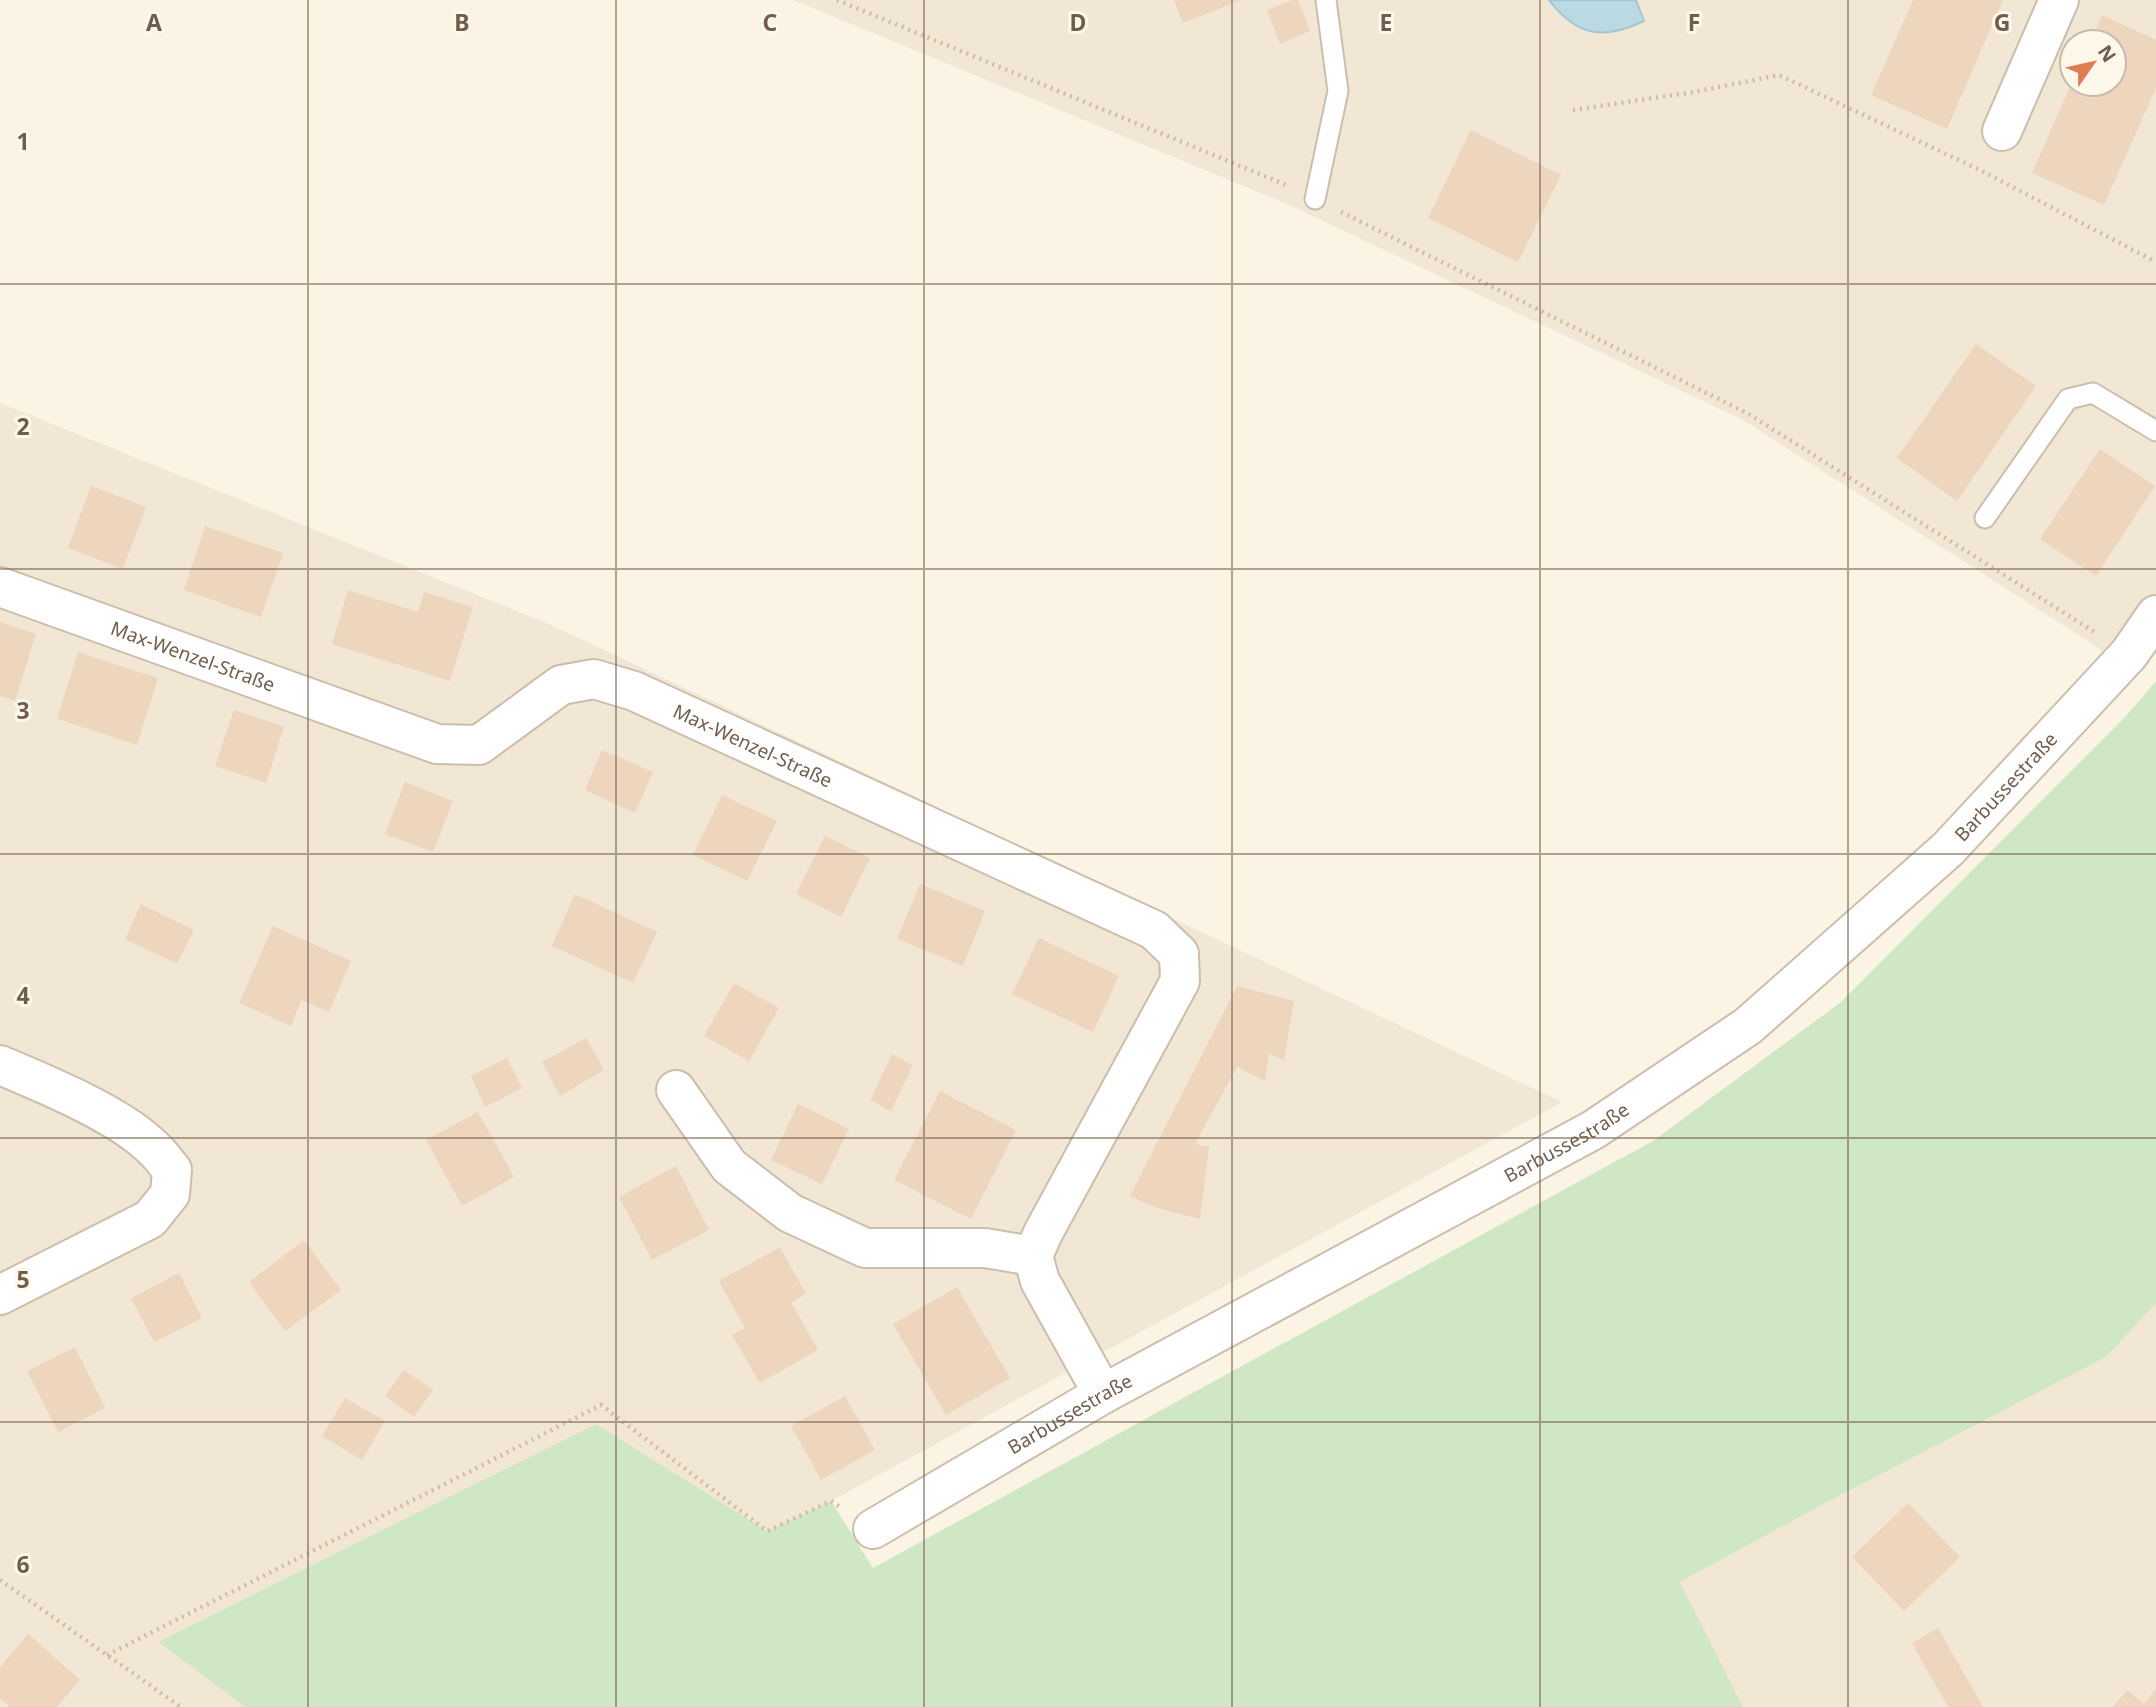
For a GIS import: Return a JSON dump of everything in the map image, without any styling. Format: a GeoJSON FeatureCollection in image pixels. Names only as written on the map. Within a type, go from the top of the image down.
{"type":"FeatureCollection","features":[{"type":"Feature","properties":{"kind":"street"},"geometry":{"type":"LineString","coordinates":[[2002,131],[2059,0]]}},
{"type":"Feature","properties":{"kind":"street","name":"Max-Wenzel-Straße"},"geometry":{"type":"LineString","coordinates":[[0,587],[437,744],[479,745],[561,685],[594,679],[646,696],[1154,930],[1179,954],[1180,981],[1033,1255]]}},
{"type":"Feature","properties":{"kind":"street","name":"Barbussestraße"},"geometry":{"type":"LineString","coordinates":[[873,1529],[1103,1394],[1592,1130],[1748,1026],[1948,849],[2129,654],[2156,615]]}},
{"type":"Feature","properties":{"kind":"street"},"geometry":{"type":"LineString","coordinates":[[0,1065],[40,1082],[125,1126],[154,1148],[172,1170],[170,1194],[150,1219],[0,1295]]}},
{"type":"Feature","properties":{"kind":"street"},"geometry":{"type":"LineString","coordinates":[[676,1090],[729,1166],[790,1213],[865,1248],[985,1248],[1033,1255],[1040,1281],[1103,1394]]}},
{"type":"Feature","properties":{"kind":"lane"},"geometry":{"type":"LineString","coordinates":[[1315,199],[1338,91],[1326,0]]}},
{"type":"Feature","properties":{"kind":"lane"},"geometry":{"type":"LineString","coordinates":[[1986,518],[2068,399],[2093,393],[2156,431]]}},
{"type":"Feature","properties":{"kind":"path"},"geometry":{"type":"LineString","coordinates":[[837,0],[1292,187],[1748,413],[2129,654]]}},
{"type":"Feature","properties":{"kind":"path"},"geometry":{"type":"LineString","coordinates":[[1573,110],[1694,92],[1779,75],[1980,170],[2156,262]]}},
{"type":"Feature","properties":{"kind":"path"},"geometry":{"type":"LineString","coordinates":[[107,1655],[601,1405],[767,1531],[831,1501],[873,1529]]}},
{"type":"Feature","properties":{"kind":"path"},"geometry":{"type":"LineString","coordinates":[[0,1580],[181,1707]]}},
{"type":"Feature","properties":{"kind":"shaded area"},"geometry":{"type":"Polygon","coordinates":[[[793,0],[2156,0],[2156,654],[2114,658],[1743,420],[1287,204],[793,0]]]}},
{"type":"Feature","properties":{"kind":"shaded area"},"geometry":{"type":"Polygon","coordinates":[[[0,403],[549,624],[1562,1102],[831,1501],[767,1531],[596,1424],[159,1643],[245,1707],[0,1707],[0,403]]]}},
{"type":"Feature","properties":{"kind":"shaded area"},"geometry":{"type":"Polygon","coordinates":[[[2156,1303],[2156,1707],[1743,1707],[1680,1582],[2106,1357],[2156,1303]]]}},
{"type":"Feature","properties":{"kind":"green space"},"geometry":{"type":"Polygon","coordinates":[[[2156,681],[2156,1303],[2106,1357],[1680,1582],[1743,1707],[245,1707],[158,1642],[596,1424],[767,1531],[831,1501],[873,1568],[1653,1141],[1841,1002],[2126,716],[2156,681]]]}},
{"type":"Feature","properties":{"kind":"water"},"geometry":{"type":"Polygon","coordinates":[[[1549,0],[1636,0],[1644,21],[1616,31],[1592,32],[1570,22],[1549,0]]]}},
{"type":"Feature","properties":{"kind":"building"},"geometry":{"type":"Polygon","coordinates":[[[1174,0],[1241,0],[1183,23],[1174,0]]]}},
{"type":"Feature","properties":{"kind":"building"},"geometry":{"type":"Polygon","coordinates":[[[1298,0],[1310,31],[1280,44],[1267,10],[1298,0]]]}},
{"type":"Feature","properties":{"kind":"building"},"geometry":{"type":"Polygon","coordinates":[[[1913,0],[2003,0],[1947,129],[1871,95],[1913,0]]]}},
{"type":"Feature","properties":{"kind":"building"},"geometry":{"type":"Polygon","coordinates":[[[2102,15],[2156,40],[2156,88],[2104,205],[2032,173],[2065,98],[2128,98],[2128,28],[2096,28],[2102,15]]]}},
{"type":"Feature","properties":{"kind":"building"},"geometry":{"type":"Polygon","coordinates":[[[1471,130],[1561,175],[1518,262],[1428,218],[1471,130]]]}},
{"type":"Feature","properties":{"kind":"building"},"geometry":{"type":"Polygon","coordinates":[[[1976,344],[2036,386],[1957,501],[1897,458],[1976,344]]]}},
{"type":"Feature","properties":{"kind":"building"},"geometry":{"type":"Polygon","coordinates":[[[2100,449],[2155,486],[2096,576],[2040,539],[2100,449]]]}},
{"type":"Feature","properties":{"kind":"building"},"geometry":{"type":"Polygon","coordinates":[[[91,486],[146,507],[123,569],[68,548],[91,486]]]}},
{"type":"Feature","properties":{"kind":"building"},"geometry":{"type":"Polygon","coordinates":[[[205,526],[283,553],[261,617],[184,590],[205,526]]]}},
{"type":"Feature","properties":{"kind":"building"},"geometry":{"type":"Polygon","coordinates":[[[348,590],[418,612],[424,592],[473,607],[450,681],[332,644],[348,590]]]}},
{"type":"Feature","properties":{"kind":"building"},"geometry":{"type":"Polygon","coordinates":[[[0,622],[36,634],[15,701],[0,696],[0,622]]]}},
{"type":"Feature","properties":{"kind":"building"},"geometry":{"type":"Polygon","coordinates":[[[78,652],[158,678],[137,745],[57,719],[78,652]]]}},
{"type":"Feature","properties":{"kind":"building"},"geometry":{"type":"Polygon","coordinates":[[[234,710],[284,727],[266,783],[215,766],[234,710]]]}},
{"type":"Feature","properties":{"kind":"building"},"geometry":{"type":"Polygon","coordinates":[[[602,750],[653,772],[635,813],[585,790],[602,750]]]}},
{"type":"Feature","properties":{"kind":"building"},"geometry":{"type":"Polygon","coordinates":[[[405,782],[453,801],[433,852],[385,834],[405,782]]]}},
{"type":"Feature","properties":{"kind":"building"},"geometry":{"type":"Polygon","coordinates":[[[722,795],[777,821],[747,881],[693,855],[722,795]]]}},
{"type":"Feature","properties":{"kind":"building"},"geometry":{"type":"Polygon","coordinates":[[[825,836],[870,858],[841,917],[796,894],[825,836]]]}},
{"type":"Feature","properties":{"kind":"building"},"geometry":{"type":"Polygon","coordinates":[[[920,884],[985,911],[963,966],[897,939],[920,884]]]}},
{"type":"Feature","properties":{"kind":"building"},"geometry":{"type":"Polygon","coordinates":[[[575,894],[657,932],[633,983],[552,946],[575,894]]]}},
{"type":"Feature","properties":{"kind":"building"},"geometry":{"type":"Polygon","coordinates":[[[141,904],[194,930],[177,964],[125,939],[141,904]]]}},
{"type":"Feature","properties":{"kind":"building"},"geometry":{"type":"Polygon","coordinates":[[[273,926],[351,961],[329,1012],[301,1000],[291,1026],[239,1003],[273,926]]]}},
{"type":"Feature","properties":{"kind":"building"},"geometry":{"type":"Polygon","coordinates":[[[1039,938],[1119,976],[1093,1032],[1012,994],[1039,938]]]}},
{"type":"Feature","properties":{"kind":"building"},"geometry":{"type":"Polygon","coordinates":[[[734,983],[779,1008],[749,1061],[704,1036],[734,983]]]}},
{"type":"Feature","properties":{"kind":"building"},"geometry":{"type":"Polygon","coordinates":[[[1237,986],[1294,1001],[1284,1060],[1269,1054],[1265,1081],[1237,1067],[1195,1144],[1209,1147],[1200,1219],[1157,1208],[1130,1196],[1237,986]]]}},
{"type":"Feature","properties":{"kind":"building"},"geometry":{"type":"Polygon","coordinates":[[[586,1038],[604,1070],[560,1096],[542,1062],[586,1038]]]}},
{"type":"Feature","properties":{"kind":"building"},"geometry":{"type":"Polygon","coordinates":[[[892,1054],[913,1065],[891,1111],[870,1100],[892,1054]]]}},
{"type":"Feature","properties":{"kind":"building"},"geometry":{"type":"Polygon","coordinates":[[[507,1058],[522,1088],[485,1107],[471,1076],[507,1058]]]}},
{"type":"Feature","properties":{"kind":"building"},"geometry":{"type":"Polygon","coordinates":[[[940,1091],[1016,1130],[971,1219],[894,1180],[940,1091]]]}},
{"type":"Feature","properties":{"kind":"building"},"geometry":{"type":"Polygon","coordinates":[[[798,1104],[849,1129],[822,1184],[771,1160],[798,1104]]]}},
{"type":"Feature","properties":{"kind":"building"},"geometry":{"type":"Polygon","coordinates":[[[478,1112],[514,1177],[462,1206],[426,1140],[478,1112]]]}},
{"type":"Feature","properties":{"kind":"building"},"geometry":{"type":"Polygon","coordinates":[[[676,1166],[709,1230],[652,1260],[619,1197],[676,1166]]]}},
{"type":"Feature","properties":{"kind":"building"},"geometry":{"type":"Polygon","coordinates":[[[304,1240],[341,1290],[285,1331],[249,1282],[304,1240]]]}},
{"type":"Feature","properties":{"kind":"building"},"geometry":{"type":"Polygon","coordinates":[[[780,1247],[806,1294],[791,1302],[818,1350],[760,1383],[732,1335],[745,1328],[719,1281],[780,1247]]]}},
{"type":"Feature","properties":{"kind":"building"},"geometry":{"type":"Polygon","coordinates":[[[179,1273],[202,1318],[154,1342],[131,1298],[179,1273]]]}},
{"type":"Feature","properties":{"kind":"building"},"geometry":{"type":"Polygon","coordinates":[[[957,1287],[1010,1378],[946,1415],[893,1324],[957,1287]]]}},
{"type":"Feature","properties":{"kind":"building"},"geometry":{"type":"Polygon","coordinates":[[[75,1347],[105,1408],[58,1432],[27,1371],[75,1347]]]}},
{"type":"Feature","properties":{"kind":"building"},"geometry":{"type":"Polygon","coordinates":[[[404,1370],[433,1390],[414,1417],[385,1396],[404,1370]]]}},
{"type":"Feature","properties":{"kind":"building"},"geometry":{"type":"Polygon","coordinates":[[[845,1396],[875,1450],[821,1480],[791,1426],[845,1396]]]}},
{"type":"Feature","properties":{"kind":"building"},"geometry":{"type":"Polygon","coordinates":[[[345,1398],[385,1421],[362,1460],[322,1436],[345,1398]]]}},
{"type":"Feature","properties":{"kind":"building"},"geometry":{"type":"Polygon","coordinates":[[[1908,1503],[1960,1557],[1904,1611],[1852,1557],[1908,1503]]]}},
{"type":"Feature","properties":{"kind":"building"},"geometry":{"type":"Polygon","coordinates":[[[1938,1628],[1983,1707],[1948,1707],[1912,1643],[1938,1628]]]}},
{"type":"Feature","properties":{"kind":"building"},"geometry":{"type":"Polygon","coordinates":[[[28,1634],[80,1680],[57,1707],[10,1707],[0,1698],[0,1667],[28,1634]]]}},
{"type":"Feature","properties":{"kind":"building"},"geometry":{"type":"Polygon","coordinates":[[[2156,1689],[2156,1707],[2113,1707],[2127,1690],[2144,1704],[2156,1689]]]}}]}
